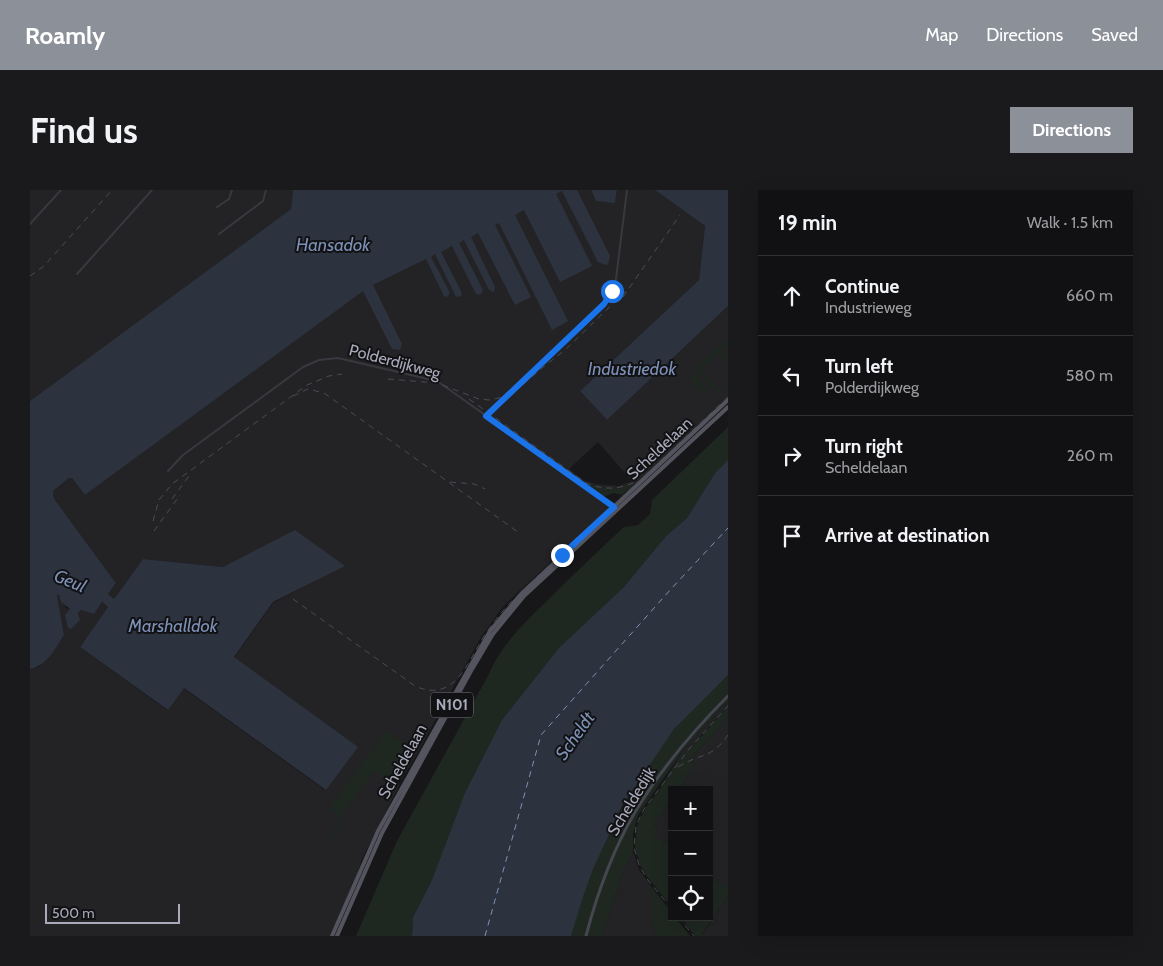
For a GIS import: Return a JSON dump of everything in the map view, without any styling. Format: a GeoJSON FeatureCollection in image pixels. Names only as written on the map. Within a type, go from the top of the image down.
{"type":"FeatureCollection","features":[{"type":"Feature","properties":{"kind":"main road","name":"Scheldelaan"},"geometry":{"type":"LineString","coordinates":[[337,936],[342,919],[364,867],[440,722],[469,670],[504,618],[565,556],[728,400]]}},
{"type":"Feature","properties":{"kind":"main road","name":"Scheldelaan"},"geometry":{"type":"LineString","coordinates":[[615,508],[728,407]]}},
{"type":"Feature","properties":{"kind":"main road","name":"Scheldelaan"},"geometry":{"type":"LineString","coordinates":[[332,936],[342,919]]}},
{"type":"Feature","properties":{"kind":"street"},"geometry":{"type":"LineString","coordinates":[[30,224],[61,190]]}},
{"type":"Feature","properties":{"kind":"street"},"geometry":{"type":"LineString","coordinates":[[77,274],[152,190]]}},
{"type":"Feature","properties":{"kind":"street"},"geometry":{"type":"LineString","coordinates":[[217,207],[229,199],[232,190]]}},
{"type":"Feature","properties":{"kind":"street"},"geometry":{"type":"LineString","coordinates":[[219,234],[263,201],[266,190]]}},
{"type":"Feature","properties":{"kind":"street"},"geometry":{"type":"LineString","coordinates":[[486,416],[608,299],[616,278],[627,190]]}},
{"type":"Feature","properties":{"kind":"street","name":"Polderdijkweg"},"geometry":{"type":"LineString","coordinates":[[168,471],[183,455],[303,367],[324,358],[338,358],[393,370],[439,383],[615,508]]}},
{"type":"Feature","properties":{"kind":"street","name":"Scheldedijk"},"geometry":{"type":"LineString","coordinates":[[586,936],[607,872],[636,812],[654,783],[690,736],[728,696]]}},
{"type":"Feature","properties":{"kind":"shaded area"},"geometry":{"type":"Polygon","coordinates":[[[30,190],[293,190],[291,209],[30,401],[30,190]]]}},
{"type":"Feature","properties":{"kind":"shaded area"},"geometry":{"type":"Polygon","coordinates":[[[564,190],[591,190],[596,201],[615,202],[617,190],[655,190],[705,226],[699,280],[580,391],[607,420],[728,306],[728,398],[616,503],[634,484],[617,489],[601,489],[585,483],[567,472],[565,475],[610,507],[502,608],[481,637],[399,783],[362,859],[356,879],[330,936],[30,936],[30,669],[39,667],[49,657],[64,635],[57,595],[59,595],[66,608],[79,612],[81,610],[94,614],[102,602],[108,607],[80,647],[167,710],[183,688],[325,790],[357,747],[234,658],[273,603],[344,566],[296,531],[223,567],[143,559],[114,599],[108,594],[116,583],[53,495],[54,490],[69,478],[72,478],[85,495],[363,290],[564,190]],[[598,442],[569,469],[584,480],[596,484],[618,486],[632,481],[598,442]]]}},
{"type":"Feature","properties":{"kind":"shaded area"},"geometry":{"type":"Polygon","coordinates":[[[728,338],[728,344],[720,351],[728,359],[728,363],[718,353],[701,370],[721,391],[728,385],[720,395],[695,369],[728,338]]]}},
{"type":"Feature","properties":{"kind":"shaded area"},"geometry":{"type":"Polygon","coordinates":[[[693,375],[709,389],[706,394],[690,379],[693,375]]]}},
{"type":"Feature","properties":{"kind":"shaded area"},"geometry":{"type":"Polygon","coordinates":[[[728,427],[728,460],[715,473],[687,518],[666,536],[623,588],[432,880],[413,917],[412,936],[356,936],[397,841],[494,663],[508,642],[526,621],[615,535],[624,527],[638,525],[650,514],[652,500],[728,427]]]}},
{"type":"Feature","properties":{"kind":"shaded area"},"geometry":{"type":"Polygon","coordinates":[[[576,478],[591,485],[605,488],[620,488],[636,482],[622,495],[614,493],[602,497],[576,478]]]}},
{"type":"Feature","properties":{"kind":"shaded area"},"geometry":{"type":"Polygon","coordinates":[[[728,675],[728,701],[684,749],[638,815],[633,833],[633,851],[621,878],[602,936],[571,936],[579,908],[600,854],[612,827],[640,777],[656,752],[680,722],[728,675]]]}},
{"type":"Feature","properties":{"kind":"shaded area"},"geometry":{"type":"Polygon","coordinates":[[[728,701],[728,707],[702,734],[665,782],[684,749],[728,701]]]}},
{"type":"Feature","properties":{"kind":"shaded area"},"geometry":{"type":"Polygon","coordinates":[[[728,707],[728,717],[689,760],[695,764],[681,786],[668,786],[668,804],[654,825],[658,828],[654,835],[668,844],[668,902],[640,865],[635,847],[637,826],[645,809],[687,752],[728,707]]]}},
{"type":"Feature","properties":{"kind":"shaded area"},"geometry":{"type":"Polygon","coordinates":[[[728,717],[728,889],[713,880],[713,786],[681,786],[695,764],[689,760],[728,717]]]}},
{"type":"Feature","properties":{"kind":"shaded area"},"geometry":{"type":"Polygon","coordinates":[[[386,731],[406,745],[403,749],[413,756],[393,784],[375,771],[373,772],[342,814],[345,818],[330,839],[328,837],[342,818],[329,808],[386,731]]]}},
{"type":"Feature","properties":{"kind":"shaded area"},"geometry":{"type":"Polygon","coordinates":[[[668,804],[668,844],[653,835],[658,828],[654,825],[668,804]]]}},
{"type":"Feature","properties":{"kind":"shaded area"},"geometry":{"type":"Polygon","coordinates":[[[633,851],[639,870],[651,886],[651,921],[656,936],[602,936],[621,878],[633,851]]]}},
{"type":"Feature","properties":{"kind":"shaded area"},"geometry":{"type":"Polygon","coordinates":[[[713,880],[728,889],[728,896],[713,918],[713,880]]]}},
{"type":"Feature","properties":{"kind":"shaded area"},"geometry":{"type":"Polygon","coordinates":[[[651,886],[668,908],[668,921],[678,921],[690,936],[656,936],[651,921],[651,886]]]}},
{"type":"Feature","properties":{"kind":"shaded area"},"geometry":{"type":"Polygon","coordinates":[[[728,896],[728,936],[702,935],[728,896]]]}},
{"type":"Feature","properties":{"kind":"shaded area"},"geometry":{"type":"Polygon","coordinates":[[[683,921],[711,921],[702,934],[703,936],[695,936],[683,921]]]}},
{"type":"Feature","properties":{"kind":"water"},"geometry":{"type":"Polygon","coordinates":[[[293,190],[577,190],[610,256],[606,265],[598,262],[562,191],[556,194],[592,266],[560,282],[524,210],[515,215],[568,321],[552,330],[499,223],[495,225],[531,297],[515,305],[478,233],[471,237],[495,287],[494,292],[489,290],[464,240],[459,243],[483,290],[479,295],[476,294],[452,246],[441,252],[462,293],[461,296],[456,297],[435,254],[431,257],[450,293],[447,297],[444,296],[426,259],[373,285],[402,344],[400,350],[392,349],[363,291],[85,495],[72,478],[69,478],[54,490],[55,500],[116,583],[108,594],[114,599],[143,559],[223,567],[295,530],[345,566],[273,602],[234,657],[358,747],[326,790],[184,688],[168,710],[80,647],[108,607],[102,602],[94,614],[81,610],[78,613],[80,620],[71,629],[68,628],[65,615],[70,609],[61,602],[59,595],[57,595],[64,635],[46,661],[30,669],[30,401],[291,209],[293,190]]]}},
{"type":"Feature","properties":{"kind":"water"},"geometry":{"type":"Polygon","coordinates":[[[591,190],[617,190],[615,203],[596,201],[591,190]]]}},
{"type":"Feature","properties":{"kind":"water","name":"Industriedok"},"geometry":{"type":"Polygon","coordinates":[[[655,190],[728,190],[728,306],[607,420],[580,391],[699,280],[705,226],[655,190]]]}},
{"type":"Feature","properties":{"kind":"water","name":"Scheldt"},"geometry":{"type":"Polygon","coordinates":[[[728,460],[728,675],[674,729],[623,804],[594,867],[571,936],[412,936],[413,917],[432,880],[465,793],[502,720],[559,648],[623,588],[666,536],[687,518],[715,473],[728,460]]]}},
{"type":"Feature","properties":{"kind":"ferry route"},"geometry":{"type":"LineString","coordinates":[[485,936],[541,735],[728,528]]}},
{"type":"Feature","properties":{"kind":"railway"},"geometry":{"type":"LineString","coordinates":[[30,276],[44,266],[112,190]]}},
{"type":"Feature","properties":{"kind":"railway"},"geometry":{"type":"LineString","coordinates":[[623,297],[680,215]]}},
{"type":"Feature","properties":{"kind":"railway"},"geometry":{"type":"LineString","coordinates":[[388,379],[437,383],[479,399],[489,400],[503,397],[519,388],[565,350],[626,291]]}},
{"type":"Feature","properties":{"kind":"railway"},"geometry":{"type":"LineString","coordinates":[[153,521],[159,500],[172,484],[307,385],[329,376],[342,374]]}},
{"type":"Feature","properties":{"kind":"railway"},"geometry":{"type":"LineString","coordinates":[[293,396],[308,389],[324,393],[518,532]]}},
{"type":"Feature","properties":{"kind":"railway"},"geometry":{"type":"LineString","coordinates":[[293,599],[415,686],[429,690],[440,689],[450,685],[465,668],[487,631],[512,602],[728,397]]}},
{"type":"Feature","properties":{"kind":"railway"},"geometry":{"type":"LineString","coordinates":[[469,399],[586,483],[610,488],[623,487],[635,482]]}},
{"type":"Feature","properties":{"kind":"railway"},"geometry":{"type":"LineString","coordinates":[[172,499],[189,476]]}},
{"type":"Feature","properties":{"kind":"railway"},"geometry":{"type":"LineString","coordinates":[[450,482],[474,484],[485,489]]}},
{"type":"Feature","properties":{"kind":"railway"},"geometry":{"type":"LineString","coordinates":[[154,531],[180,495]]}},
{"type":"Feature","properties":{"kind":"railway"},"geometry":{"type":"LineString","coordinates":[[668,904],[647,879],[639,865],[634,847],[636,826],[644,809],[689,749],[728,706]]}},
{"type":"Feature","properties":{"kind":"railway"},"geometry":{"type":"LineString","coordinates":[[678,767],[716,749],[728,735]]}},
{"type":"Feature","properties":{"kind":"railway"},"geometry":{"type":"LineString","coordinates":[[681,921],[694,936]]}},
{"type":"Feature","properties":{"kind":"route"},"geometry":{"type":"LineString","coordinates":[[562,555],[614,507],[486,416],[604,304],[612,291]]}},
{"type":"Feature","properties":{"kind":"water label","name":"Hansadok"},"geometry":{"type":"Point","coordinates":[333,245]}},
{"type":"Feature","properties":{"kind":"water label","name":"Geul"},"geometry":{"type":"Point","coordinates":[70,581]}},
{"type":"Feature","properties":{"kind":"water label","name":"Marshalldok"},"geometry":{"type":"Point","coordinates":[173,626]}}]}
